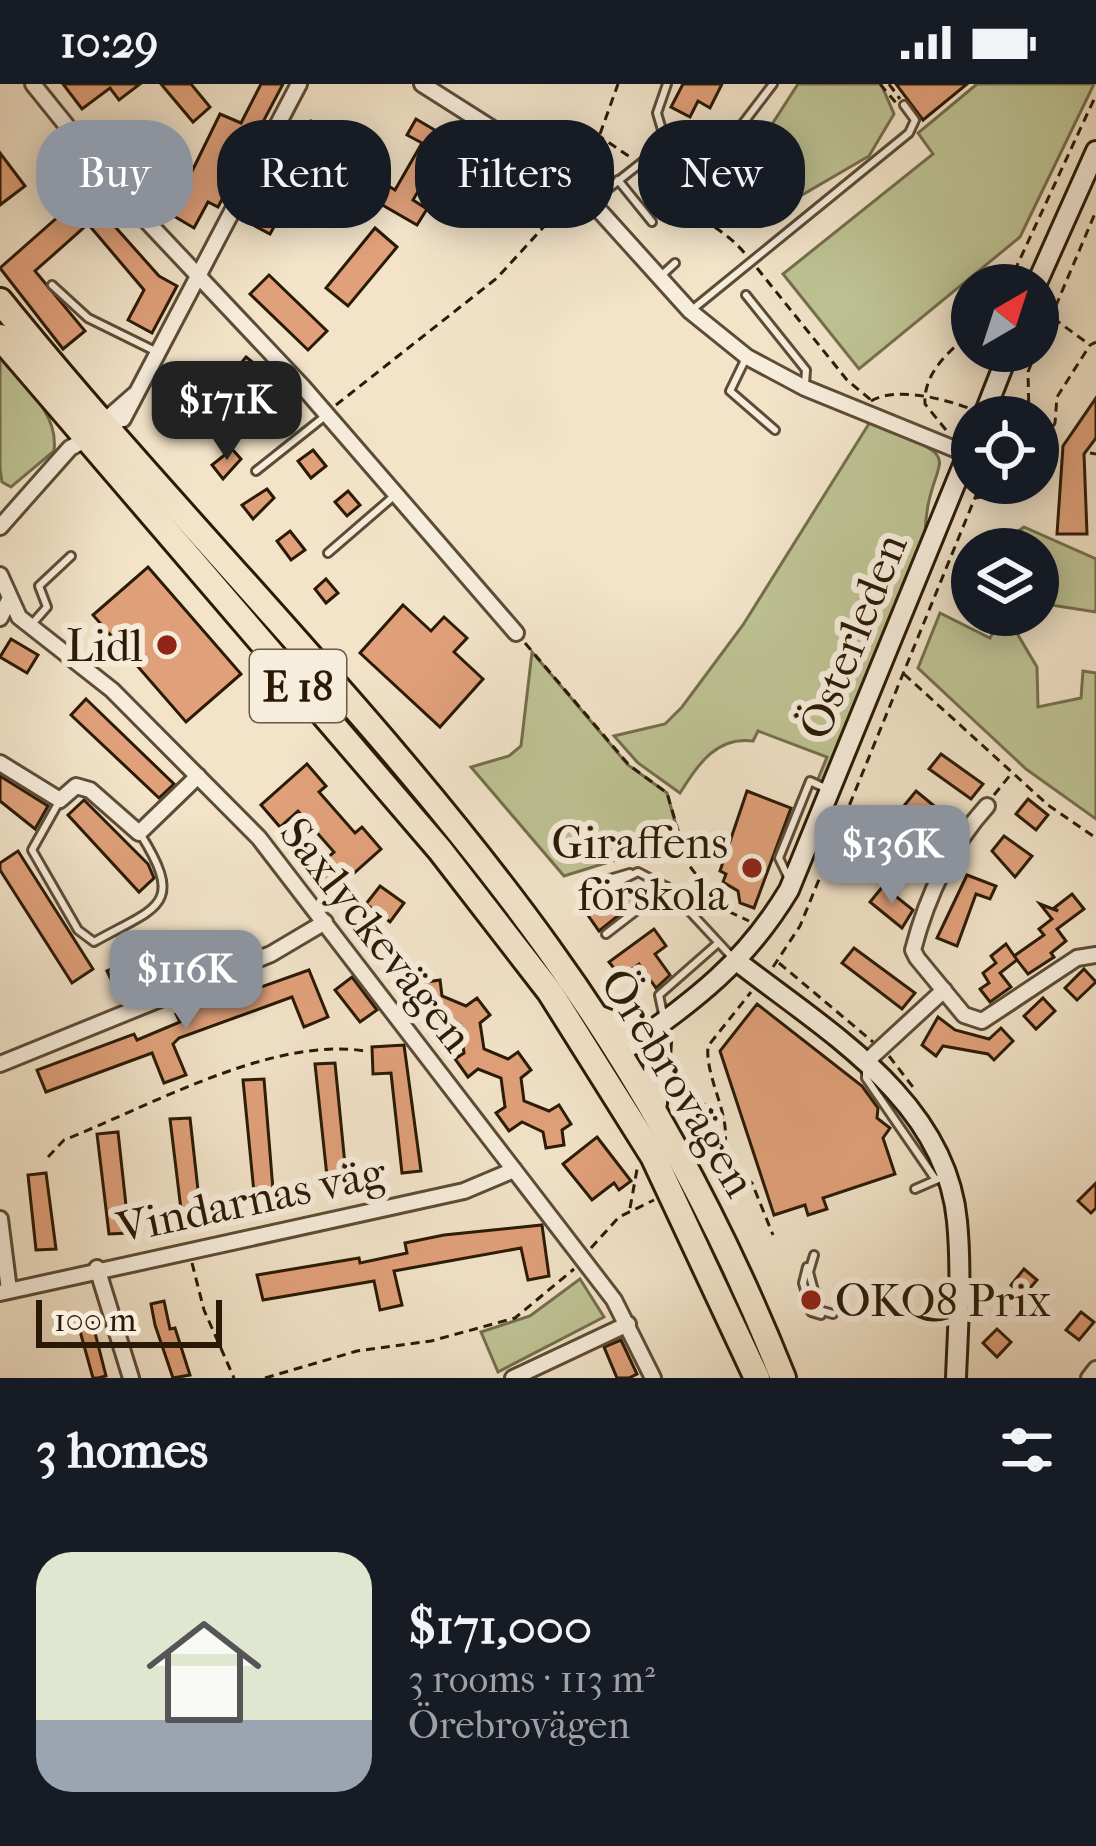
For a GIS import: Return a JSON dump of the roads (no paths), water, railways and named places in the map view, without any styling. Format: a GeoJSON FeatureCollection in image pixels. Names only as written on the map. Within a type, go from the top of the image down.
{"type":"FeatureCollection","features":[{"type":"Feature","properties":{"kind":"highway","name":"Örebrovägen"},"geometry":{"type":"LineString","coordinates":[[0,302],[94,431],[655,1112],[723,1240],[783,1378]]}},
{"type":"Feature","properties":{"kind":"highway","name":"Örebrovägen"},"geometry":{"type":"LineString","coordinates":[[0,337],[94,431],[446,819],[597,1018],[609,1061],[757,1378]]}},
{"type":"Feature","properties":{"kind":"highway"},"geometry":{"type":"LineString","coordinates":[[597,1018],[656,1033],[655,1112]]}},
{"type":"Feature","properties":{"kind":"main road"},"geometry":{"type":"LineString","coordinates":[[1045,264],[1096,151]]}},
{"type":"Feature","properties":{"kind":"main road","name":"Österleden"},"geometry":{"type":"LineString","coordinates":[[609,1061],[656,1033],[739,962],[799,881],[951,496]]}},
{"type":"Feature","properties":{"kind":"main road"},"geometry":{"type":"LineString","coordinates":[[739,962],[866,1063],[914,1114],[957,1220],[948,1311],[956,1378]]}},
{"type":"Feature","properties":{"kind":"street"},"geometry":{"type":"LineString","coordinates":[[33,84],[56,123],[327,414],[516,633]]}},
{"type":"Feature","properties":{"kind":"street"},"geometry":{"type":"LineString","coordinates":[[2,518],[56,468],[79,458],[94,431],[123,419],[299,84]]}},
{"type":"Feature","properties":{"kind":"street"},"geometry":{"type":"LineString","coordinates":[[422,84],[483,120]]}},
{"type":"Feature","properties":{"kind":"street"},"geometry":{"type":"LineString","coordinates":[[614,224],[690,311],[747,357],[843,410],[868,407],[951,447]]}},
{"type":"Feature","properties":{"kind":"street","name":"Saxlyckevägen"},"geometry":{"type":"LineString","coordinates":[[0,575],[8,602],[29,626],[112,690],[259,838],[583,1258],[628,1324],[653,1378]]}},
{"type":"Feature","properties":{"kind":"street"},"geometry":{"type":"LineString","coordinates":[[0,619],[8,602]]}},
{"type":"Feature","properties":{"kind":"street"},"geometry":{"type":"LineString","coordinates":[[0,763],[60,800],[76,786],[90,790],[139,832],[198,776]]}},
{"type":"Feature","properties":{"kind":"street"},"geometry":{"type":"LineString","coordinates":[[987,806],[950,851],[913,950],[964,1015],[982,1021],[1077,958],[1096,955]]}},
{"type":"Feature","properties":{"kind":"street"},"geometry":{"type":"LineString","coordinates":[[0,1064],[271,954],[325,922]]}},
{"type":"Feature","properties":{"kind":"street"},"geometry":{"type":"LineString","coordinates":[[866,1063],[944,990]]}},
{"type":"Feature","properties":{"kind":"street","name":"Vindarnas väg"},"geometry":{"type":"LineString","coordinates":[[4,1291],[464,1191],[514,1170]]}},
{"type":"Feature","properties":{"kind":"street"},"geometry":{"type":"LineString","coordinates":[[0,1219],[4,1291]]}},
{"type":"Feature","properties":{"kind":"street"},"geometry":{"type":"LineString","coordinates":[[98,1268],[131,1378]]}},
{"type":"Feature","properties":{"kind":"street"},"geometry":{"type":"LineString","coordinates":[[513,1378],[628,1324]]}},
{"type":"Feature","properties":{"kind":"street"},"geometry":{"type":"LineString","coordinates":[[1089,1378],[1096,1369]]}},
{"type":"Feature","properties":{"kind":"lane"},"geometry":{"type":"LineString","coordinates":[[660,120],[667,84]]}},
{"type":"Feature","properties":{"kind":"lane"},"geometry":{"type":"LineString","coordinates":[[746,120],[773,84]]}},
{"type":"Feature","properties":{"kind":"lane"},"geometry":{"type":"LineString","coordinates":[[690,311],[909,134],[915,120],[904,106]]}},
{"type":"Feature","properties":{"kind":"lane"},"geometry":{"type":"LineString","coordinates":[[614,183],[638,164]]}},
{"type":"Feature","properties":{"kind":"lane"},"geometry":{"type":"LineString","coordinates":[[618,180],[638,205]]}},
{"type":"Feature","properties":{"kind":"lane"},"geometry":{"type":"LineString","coordinates":[[659,277],[675,263]]}},
{"type":"Feature","properties":{"kind":"lane"},"geometry":{"type":"LineString","coordinates":[[52,285],[88,318],[157,352]]}},
{"type":"Feature","properties":{"kind":"lane"},"geometry":{"type":"LineString","coordinates":[[746,295],[806,370],[805,388]]}},
{"type":"Feature","properties":{"kind":"lane"},"geometry":{"type":"LineString","coordinates":[[747,357],[730,391],[775,430]]}},
{"type":"Feature","properties":{"kind":"lane"},"geometry":{"type":"LineString","coordinates":[[256,471],[327,414]]}},
{"type":"Feature","properties":{"kind":"lane"},"geometry":{"type":"LineString","coordinates":[[328,553],[397,494]]}},
{"type":"Feature","properties":{"kind":"lane"},"geometry":{"type":"LineString","coordinates":[[29,626],[47,607],[39,586],[71,556]]}},
{"type":"Feature","properties":{"kind":"lane"},"geometry":{"type":"LineString","coordinates":[[60,800],[32,850],[78,930],[94,942],[149,913],[164,894],[164,873],[139,832]]}},
{"type":"Feature","properties":{"kind":"lane"},"geometry":{"type":"LineString","coordinates":[[630,873],[597,896],[587,897],[591,885],[630,873],[667,887],[680,895],[717,944],[739,962]]}},
{"type":"Feature","properties":{"kind":"lane"},"geometry":{"type":"LineString","coordinates":[[606,934],[667,887]]}},
{"type":"Feature","properties":{"kind":"lane"},"geometry":{"type":"LineString","coordinates":[[656,1033],[659,994],[717,944]]}},
{"type":"Feature","properties":{"kind":"lane"},"geometry":{"type":"LineString","coordinates":[[915,1189],[942,1179]]}},
{"type":"Feature","properties":{"kind":"lane"},"geometry":{"type":"LineString","coordinates":[[814,1255],[803,1283],[811,1312],[833,1314]]}},
{"type":"Feature","properties":{"kind":"place","name":"Lidl"},"geometry":{"type":"Point","coordinates":[167,645]}},
{"type":"Feature","properties":{"kind":"place","name":"Giraffens förskola"},"geometry":{"type":"Point","coordinates":[752,868]}},
{"type":"Feature","properties":{"kind":"place","name":"OKQ8 Prix"},"geometry":{"type":"Point","coordinates":[811,1300]}}]}
